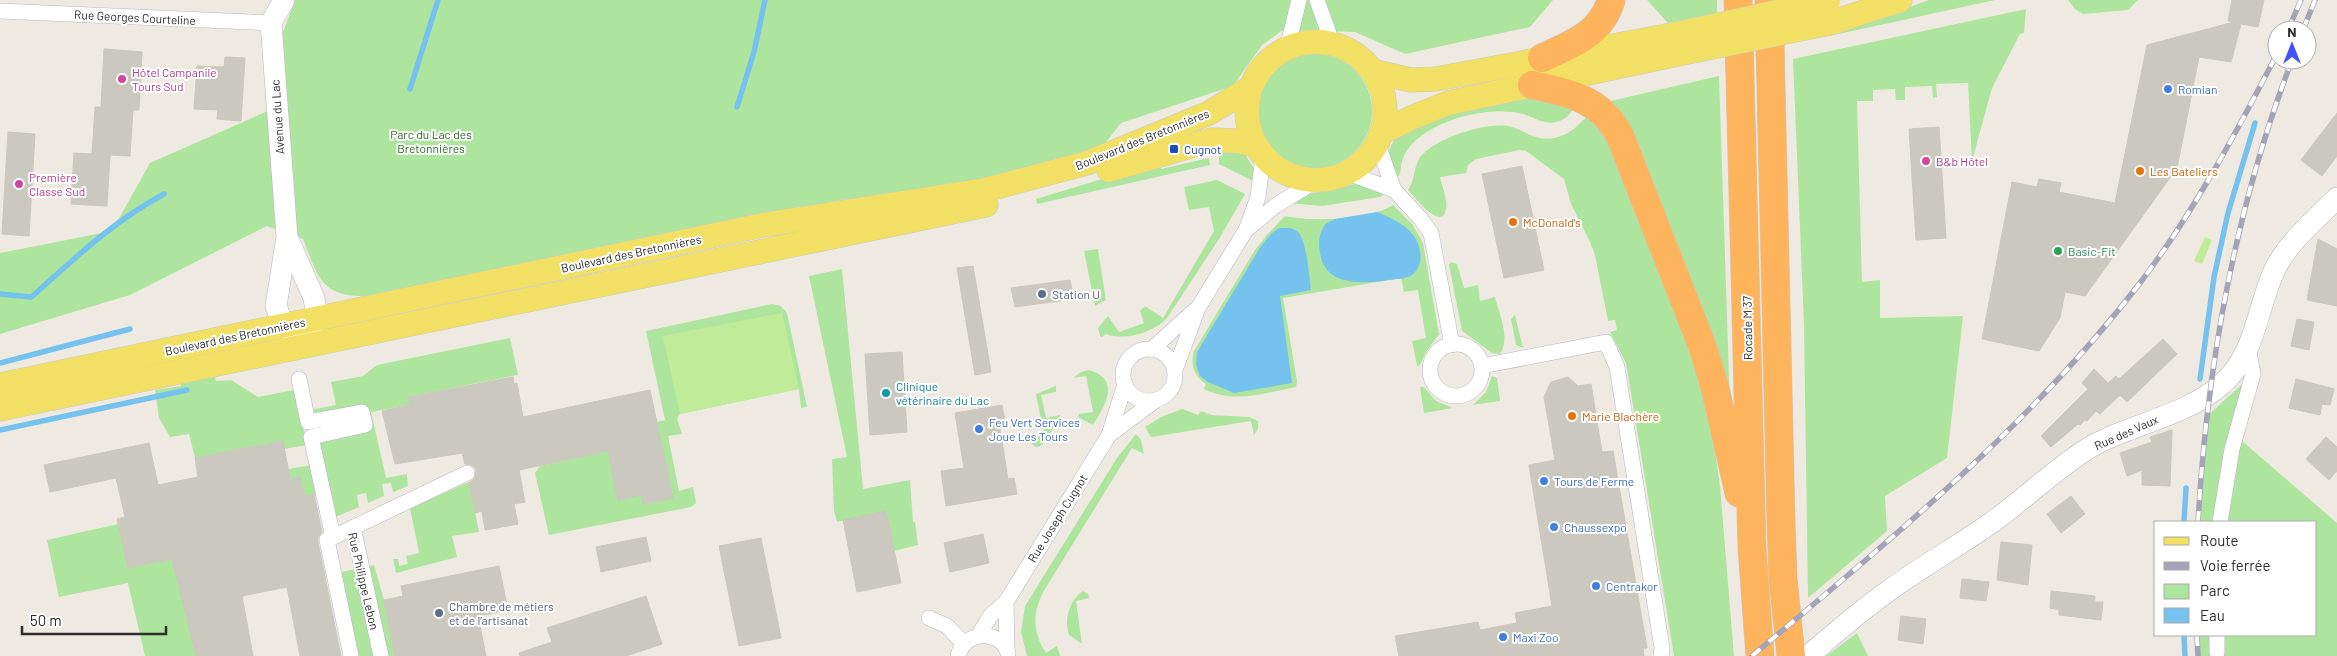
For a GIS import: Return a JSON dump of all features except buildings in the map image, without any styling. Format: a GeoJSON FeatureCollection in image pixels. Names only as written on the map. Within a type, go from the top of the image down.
{"type":"FeatureCollection","features":[{"type":"Feature","properties":{"kind":"highway"},"geometry":{"type":"LineString","coordinates":[[1542,58],[1579,42],[1592,32],[1601,20],[1611,0]]}},
{"type":"Feature","properties":{"kind":"highway","name":"Rocade M 37"},"geometry":{"type":"LineString","coordinates":[[1738,0],[1752,548],[1760,656]]}},
{"type":"Feature","properties":{"kind":"highway"},"geometry":{"type":"LineString","coordinates":[[1770,0],[1781,522],[1783,579],[1791,656]]}},
{"type":"Feature","properties":{"kind":"highway"},"geometry":{"type":"LineString","coordinates":[[1532,85],[1565,92],[1586,100],[1605,113],[1614,123],[1703,348],[1715,388],[1752,548]]}},
{"type":"Feature","properties":{"kind":"highway"},"geometry":{"type":"LineString","coordinates":[[1781,522],[1808,656]]}},
{"type":"Feature","properties":{"kind":"main road"},"geometry":{"type":"LineString","coordinates":[[1379,138],[1413,117],[1448,103],[1532,85],[1678,44],[1830,8],[1900,0]]}},
{"type":"Feature","properties":{"kind":"main road"},"geometry":{"type":"LineString","coordinates":[[1310,43],[1333,45],[1354,55],[1372,71],[1384,101],[1384,123],[1379,138],[1365,160],[1348,172],[1333,178],[1317,180],[1287,174],[1259,151],[1247,117],[1250,88],[1265,65],[1287,48],[1310,43]]}},
{"type":"Feature","properties":{"kind":"main road"},"geometry":{"type":"LineString","coordinates":[[1372,71],[1411,80],[1436,79],[1542,58],[1678,44]]}},
{"type":"Feature","properties":{"kind":"main road","name":"Boulevard des Bretonnières"},"geometry":{"type":"LineString","coordinates":[[0,385],[763,225],[985,190],[1040,177],[1087,163],[1173,129],[1210,113],[1250,88]]}},
{"type":"Feature","properties":{"kind":"main road","name":"Boulevard des Bretonnières"},"geometry":{"type":"LineString","coordinates":[[0,409],[1021,198],[1174,149],[1212,140],[1239,141],[1259,151]]}},
{"type":"Feature","properties":{"kind":"street"},"geometry":{"type":"LineString","coordinates":[[271,23],[284,0]]}},
{"type":"Feature","properties":{"kind":"street"},"geometry":{"type":"LineString","coordinates":[[1287,48],[1299,0]]}},
{"type":"Feature","properties":{"kind":"street"},"geometry":{"type":"LineString","coordinates":[[1317,0],[1333,45]]}},
{"type":"Feature","properties":{"kind":"street","name":"Rue Georges Courteline"},"geometry":{"type":"LineString","coordinates":[[0,11],[271,23]]}},
{"type":"Feature","properties":{"kind":"street","name":"Avenue du Lac"},"geometry":{"type":"LineString","coordinates":[[271,23],[286,237],[276,306],[283,325]]}},
{"type":"Feature","properties":{"kind":"street"},"geometry":{"type":"LineString","coordinates":[[1379,138],[1394,190]]}},
{"type":"Feature","properties":{"kind":"street"},"geometry":{"type":"LineString","coordinates":[[1198,308],[1152,349],[1139,351],[1129,358],[1124,368],[1125,384],[1134,396],[1141,399],[1156,400],[1168,393],[1172,387],[1175,370],[1198,308],[1246,230],[1258,198],[1259,151]]}},
{"type":"Feature","properties":{"kind":"street"},"geometry":{"type":"LineString","coordinates":[[1348,172],[1394,190],[1431,233],[1452,345]]}},
{"type":"Feature","properties":{"kind":"street"},"geometry":{"type":"LineString","coordinates":[[1246,230],[1275,206],[1317,180]]}},
{"type":"Feature","properties":{"kind":"street","name":"Rue des Vaux"},"geometry":{"type":"LineString","coordinates":[[1808,656],[1886,592],[1989,524],[2083,452],[2102,441],[2188,405],[2214,390],[2230,377],[2248,348],[2275,269],[2283,255],[2297,238],[2337,198]]}},
{"type":"Feature","properties":{"kind":"street","name":"Avenue du Lac"},"geometry":{"type":"LineString","coordinates":[[286,237],[314,298],[317,318]]}},
{"type":"Feature","properties":{"kind":"street"},"geometry":{"type":"LineString","coordinates":[[283,325],[304,345],[317,318]]}},
{"type":"Feature","properties":{"kind":"street"},"geometry":{"type":"LineString","coordinates":[[1482,366],[1606,342],[1617,367],[1662,648],[1661,656]]}},
{"type":"Feature","properties":{"kind":"street"},"geometry":{"type":"LineString","coordinates":[[1452,345],[1460,345],[1474,352],[1482,366],[1480,382],[1475,388],[1461,396],[1444,394],[1433,383],[1430,367],[1437,352],[1452,345]]}},
{"type":"Feature","properties":{"kind":"street"},"geometry":{"type":"LineString","coordinates":[[2220,521],[2232,449],[2253,374],[2248,348]]}},
{"type":"Feature","properties":{"kind":"street"},"geometry":{"type":"LineString","coordinates":[[1152,349],[1167,356],[1175,370]]}},
{"type":"Feature","properties":{"kind":"street","name":"Rue Philippe Lebon"},"geometry":{"type":"LineString","coordinates":[[298,378],[308,422],[362,412],[365,425],[311,436],[333,537]]}},
{"type":"Feature","properties":{"kind":"street","name":"Rue Joseph Cugnot"},"geometry":{"type":"LineString","coordinates":[[978,636],[991,615],[1006,602],[1109,435],[1125,384]]}},
{"type":"Feature","properties":{"kind":"street","name":"Rue Joseph Cugnot"},"geometry":{"type":"LineString","coordinates":[[1109,435],[1156,400]]}},
{"type":"Feature","properties":{"kind":"street"},"geometry":{"type":"LineString","coordinates":[[353,527],[467,473]]}},
{"type":"Feature","properties":{"kind":"street","name":"Rue Philippe Lebon"},"geometry":{"type":"LineString","coordinates":[[351,656],[328,540],[353,527],[381,656]]}},
{"type":"Feature","properties":{"kind":"street"},"geometry":{"type":"LineString","coordinates":[[1006,602],[1008,653]]}},
{"type":"Feature","properties":{"kind":"street"},"geometry":{"type":"LineString","coordinates":[[929,618],[947,626],[961,650],[978,636],[995,637],[1008,653]]}},
{"type":"Feature","properties":{"kind":"street"},"geometry":{"type":"LineString","coordinates":[[2217,636],[2217,652]]}},
{"type":"Feature","properties":{"kind":"green space","name":"Parc du Lac des Bretonnières"},"geometry":{"type":"Polygon","coordinates":[[[295,0],[1553,0],[1530,27],[1405,54],[1355,32],[1283,30],[1262,45],[1233,86],[1121,123],[1103,146],[1028,174],[899,194],[842,200],[371,296],[342,294],[332,290],[319,276],[303,239],[267,226],[130,295],[0,334],[0,253],[112,231],[150,163],[286,103],[280,40],[295,0]]]}},
{"type":"Feature","properties":{"kind":"green space"},"geometry":{"type":"Polygon","coordinates":[[[1647,0],[1717,0],[1717,13],[1668,23],[1647,0]]]}},
{"type":"Feature","properties":{"kind":"green space"},"geometry":{"type":"Polygon","coordinates":[[[1929,0],[1995,0],[1834,35],[1929,0]]]}},
{"type":"Feature","properties":{"kind":"green space"},"geometry":{"type":"Polygon","coordinates":[[[2068,0],[2138,0],[2128,10],[2083,14],[2075,9],[2068,0]]]}},
{"type":"Feature","properties":{"kind":"green space"},"geometry":{"type":"Polygon","coordinates":[[[2026,9],[2024,33],[2020,34],[1992,88],[1972,161],[1968,83],[1936,84],[1937,97],[1933,98],[1932,86],[1905,87],[1905,100],[1896,100],[1895,89],[1873,90],[1873,101],[1857,101],[1862,282],[1880,280],[1880,318],[1963,316],[1947,458],[1885,496],[1887,531],[1808,598],[1804,325],[1793,59],[2026,9]]]}},
{"type":"Feature","properties":{"kind":"green space"},"geometry":{"type":"Polygon","coordinates":[[[1315,54],[1337,58],[1347,63],[1363,79],[1368,89],[1372,111],[1368,133],[1363,143],[1347,159],[1337,164],[1315,168],[1293,164],[1283,159],[1267,143],[1262,133],[1258,111],[1262,89],[1267,79],[1283,63],[1293,58],[1315,54]]]}},
{"type":"Feature","properties":{"kind":"green space"},"geometry":{"type":"Polygon","coordinates":[[[1719,76],[1730,406],[1606,102],[1719,76]]]}},
{"type":"Feature","properties":{"kind":"green space"},"geometry":{"type":"Polygon","coordinates":[[[1544,95],[1578,102],[1566,117],[1552,123],[1511,112],[1486,112],[1448,121],[1427,132],[1412,144],[1404,156],[1400,174],[1397,178],[1388,152],[1396,136],[1416,122],[1544,95]]]}},
{"type":"Feature","properties":{"kind":"green space"},"geometry":{"type":"Polygon","coordinates":[[[1591,111],[1603,119],[1689,338],[1711,423],[1720,486],[1734,656],[1674,656],[1626,363],[1610,332],[1617,330],[1615,320],[1608,321],[1595,255],[1571,204],[1564,179],[1526,151],[1520,150],[1476,159],[1468,165],[1466,173],[1440,177],[1446,197],[1446,209],[1443,215],[1439,217],[1421,205],[1408,190],[1411,186],[1417,163],[1422,155],[1439,142],[1450,137],[1475,129],[1508,126],[1536,137],[1553,138],[1574,129],[1591,111]]]}},
{"type":"Feature","properties":{"kind":"green space"},"geometry":{"type":"Polygon","coordinates":[[[1219,145],[1245,154],[1253,167],[1255,182],[1219,164],[1219,145]]]}},
{"type":"Feature","properties":{"kind":"green space"},"geometry":{"type":"Polygon","coordinates":[[[1209,158],[1210,165],[1037,204],[1036,199],[1158,162],[1161,169],[1209,158]]]}},
{"type":"Feature","properties":{"kind":"green space"},"geometry":{"type":"Polygon","coordinates":[[[1217,180],[1245,194],[1219,239],[1167,318],[1147,332],[1122,337],[1106,334],[1102,337],[1100,336],[1098,328],[1108,316],[1119,332],[1144,323],[1140,311],[1145,306],[1163,318],[1214,231],[1209,207],[1189,210],[1184,187],[1217,180]]]}},
{"type":"Feature","properties":{"kind":"green space"},"geometry":{"type":"Polygon","coordinates":[[[1358,183],[1376,189],[1383,195],[1322,206],[1290,203],[1311,193],[1330,191],[1358,183]]]}},
{"type":"Feature","properties":{"kind":"green space"},"geometry":{"type":"Polygon","coordinates":[[[1393,205],[1412,224],[1423,243],[1439,334],[1426,352],[1420,365],[1417,366],[1412,341],[1426,338],[1418,290],[1404,292],[1401,278],[1283,298],[1297,381],[1296,387],[1238,397],[1227,396],[1204,389],[1206,384],[1198,377],[1194,370],[1192,361],[1194,351],[1255,250],[1285,216],[1310,219],[1356,217],[1383,210],[1393,205]]]}},
{"type":"Feature","properties":{"kind":"green space"},"geometry":{"type":"Polygon","coordinates":[[[2205,237],[2212,240],[2202,264],[2194,261],[2205,237]]]}},
{"type":"Feature","properties":{"kind":"green space"},"geometry":{"type":"Polygon","coordinates":[[[1098,249],[1106,300],[1095,306],[1084,251],[1098,249]]]}},
{"type":"Feature","properties":{"kind":"green space"},"geometry":{"type":"Polygon","coordinates":[[[1451,262],[1457,264],[1464,288],[1478,285],[1480,301],[1495,297],[1504,333],[1503,348],[1500,354],[1492,353],[1462,331],[1449,265],[1451,262]]]}},
{"type":"Feature","properties":{"kind":"green space"},"geometry":{"type":"Polygon","coordinates":[[[842,269],[863,489],[910,480],[913,522],[915,522],[918,545],[894,551],[886,511],[837,522],[834,511],[832,459],[847,457],[809,276],[842,269]]]}},
{"type":"Feature","properties":{"kind":"green space"},"geometry":{"type":"Polygon","coordinates":[[[772,304],[781,306],[787,313],[807,407],[801,408],[799,389],[680,414],[677,419],[682,434],[668,436],[679,491],[693,487],[696,503],[691,507],[549,535],[535,473],[540,466],[608,451],[619,500],[641,495],[644,504],[673,498],[657,422],[665,420],[646,331],[772,304]]]}},
{"type":"Feature","properties":{"kind":"green space"},"geometry":{"type":"Polygon","coordinates":[[[782,313],[799,389],[680,414],[663,336],[782,313]]]}},
{"type":"Feature","properties":{"kind":"green space"},"geometry":{"type":"Polygon","coordinates":[[[1515,315],[1523,348],[1516,345],[1511,319],[1515,315]]]}},
{"type":"Feature","properties":{"kind":"green space"},"geometry":{"type":"Polygon","coordinates":[[[510,338],[518,375],[408,397],[410,405],[371,412],[386,478],[407,474],[408,486],[393,492],[391,483],[382,484],[384,496],[368,503],[366,493],[357,495],[359,507],[333,518],[317,437],[368,427],[312,419],[310,410],[336,405],[331,382],[363,376],[377,365],[510,338]]]}},
{"type":"Feature","properties":{"kind":"green space"},"geometry":{"type":"Polygon","coordinates":[[[2261,367],[2242,441],[2337,523],[2337,656],[2198,656],[2198,636],[2317,636],[2317,521],[2199,521],[2205,418],[2261,367]]]}},
{"type":"Feature","properties":{"kind":"green space"},"geometry":{"type":"Polygon","coordinates":[[[1089,370],[1099,374],[1108,386],[1106,401],[1093,425],[1078,417],[1079,414],[1093,412],[1086,376],[1073,378],[1081,372],[1089,370]]]}},
{"type":"Feature","properties":{"kind":"green space"},"geometry":{"type":"Polygon","coordinates":[[[214,371],[216,381],[231,380],[258,397],[294,390],[307,445],[284,449],[282,441],[195,458],[189,434],[170,437],[159,418],[155,390],[181,386],[180,378],[214,371]]]}},
{"type":"Feature","properties":{"kind":"green space"},"geometry":{"type":"Polygon","coordinates":[[[1492,376],[1497,378],[1500,401],[1473,405],[1486,392],[1492,376]]]}},
{"type":"Feature","properties":{"kind":"green space"},"geometry":{"type":"Polygon","coordinates":[[[1056,386],[1056,392],[1041,395],[1046,418],[1060,415],[1060,419],[1041,446],[1036,447],[1031,443],[1030,437],[1044,434],[1036,394],[1056,386]]]}},
{"type":"Feature","properties":{"kind":"green space"},"geometry":{"type":"Polygon","coordinates":[[[1420,387],[1424,387],[1436,401],[1453,408],[1424,413],[1420,387]]]}},
{"type":"Feature","properties":{"kind":"green space"},"geometry":{"type":"Polygon","coordinates":[[[1182,409],[1198,415],[1201,411],[1212,415],[1249,417],[1258,421],[1258,429],[1254,435],[1251,421],[1151,437],[1145,427],[1161,417],[1182,409]]]}},
{"type":"Feature","properties":{"kind":"green space"},"geometry":{"type":"Polygon","coordinates":[[[1136,434],[1141,440],[1144,454],[1132,448],[1045,589],[1038,605],[1035,621],[1041,645],[1046,653],[1057,646],[1060,656],[1027,656],[1021,632],[1025,606],[1117,458],[1136,434]]]}},
{"type":"Feature","properties":{"kind":"green space"},"geometry":{"type":"Polygon","coordinates":[[[311,465],[316,494],[304,496],[300,477],[282,480],[288,469],[311,465]]]}},
{"type":"Feature","properties":{"kind":"green space"},"geometry":{"type":"Polygon","coordinates":[[[469,482],[479,532],[452,536],[457,557],[396,573],[393,559],[398,559],[399,566],[408,564],[406,556],[419,553],[410,508],[469,482]]]}},
{"type":"Feature","properties":{"kind":"green space"},"geometry":{"type":"Polygon","coordinates":[[[118,524],[128,568],[172,559],[196,656],[145,656],[128,583],[59,597],[47,540],[118,524]]]}},
{"type":"Feature","properties":{"kind":"green space"},"geometry":{"type":"Polygon","coordinates":[[[374,565],[384,600],[395,656],[355,656],[337,573],[374,565]]]}},
{"type":"Feature","properties":{"kind":"green space"},"geometry":{"type":"Polygon","coordinates":[[[1083,591],[1088,594],[1089,598],[1076,601],[1082,644],[1069,635],[1067,623],[1071,605],[1083,591]]]}},
{"type":"Feature","properties":{"kind":"green space"},"geometry":{"type":"Polygon","coordinates":[[[1857,633],[1868,656],[1826,656],[1857,633]]]}},
{"type":"Feature","properties":{"kind":"water"},"geometry":{"type":"Polygon","coordinates":[[[1377,212],[1403,225],[1413,234],[1420,251],[1419,266],[1412,275],[1404,278],[1357,282],[1337,278],[1323,264],[1319,249],[1320,235],[1325,224],[1335,219],[1377,212]]]}},
{"type":"Feature","properties":{"kind":"water"},"geometry":{"type":"Polygon","coordinates":[[[1279,228],[1294,229],[1301,237],[1306,251],[1311,290],[1280,296],[1292,383],[1234,393],[1208,382],[1200,376],[1196,365],[1197,352],[1261,246],[1279,228]]]}},
{"type":"Feature","properties":{"kind":"waterway"},"geometry":{"type":"LineString","coordinates":[[410,89],[438,0]]}},
{"type":"Feature","properties":{"kind":"waterway"},"geometry":{"type":"LineString","coordinates":[[737,107],[754,52],[765,0]]}},
{"type":"Feature","properties":{"kind":"waterway"},"geometry":{"type":"LineString","coordinates":[[2200,379],[2214,277],[2228,213],[2255,123]]}},
{"type":"Feature","properties":{"kind":"waterway"},"geometry":{"type":"LineString","coordinates":[[0,294],[31,297],[112,227],[164,194]]}},
{"type":"Feature","properties":{"kind":"waterway"},"geometry":{"type":"LineString","coordinates":[[0,363],[130,329]]}},
{"type":"Feature","properties":{"kind":"waterway"},"geometry":{"type":"LineString","coordinates":[[0,430],[187,390]]}},
{"type":"Feature","properties":{"kind":"waterway"},"geometry":{"type":"LineString","coordinates":[[2184,521],[2186,488]]}},
{"type":"Feature","properties":{"kind":"waterway"},"geometry":{"type":"LineString","coordinates":[[2184,636],[2185,656]]}},
{"type":"Feature","properties":{"kind":"railway"},"geometry":{"type":"LineString","coordinates":[[2292,20],[2301,0]]}},
{"type":"Feature","properties":{"kind":"railway"},"geometry":{"type":"LineString","coordinates":[[2307,20],[2315,0]]}},
{"type":"Feature","properties":{"kind":"railway"},"geometry":{"type":"LineString","coordinates":[[1752,656],[1956,480],[2005,434],[2097,336],[2160,256],[2230,142],[2268,70]]}},
{"type":"Feature","properties":{"kind":"railway"},"geometry":{"type":"LineString","coordinates":[[2198,521],[2208,404],[2227,288],[2255,173],[2288,70]]}},
{"type":"Feature","properties":{"kind":"railway"},"geometry":{"type":"LineString","coordinates":[[2197,636],[2198,656]]}},
{"type":"Feature","properties":{"kind":"place","name":"Hôtel Campanile Tours Sud"},"geometry":{"type":"Point","coordinates":[122,79]}},
{"type":"Feature","properties":{"kind":"place","name":"Romian"},"geometry":{"type":"Point","coordinates":[2168,89]}},
{"type":"Feature","properties":{"kind":"place","name":"Cugnot"},"geometry":{"type":"Point","coordinates":[1174,149]}},
{"type":"Feature","properties":{"kind":"place","name":"B&b Hôtel"},"geometry":{"type":"Point","coordinates":[1926,161]}},
{"type":"Feature","properties":{"kind":"place","name":"Les Bateliers"},"geometry":{"type":"Point","coordinates":[2140,171]}},
{"type":"Feature","properties":{"kind":"place","name":"Première Classe Sud"},"geometry":{"type":"Point","coordinates":[19,184]}},
{"type":"Feature","properties":{"kind":"place","name":"McDonald's"},"geometry":{"type":"Point","coordinates":[1513,222]}},
{"type":"Feature","properties":{"kind":"place","name":"Basic-Fit"},"geometry":{"type":"Point","coordinates":[2058,251]}},
{"type":"Feature","properties":{"kind":"place","name":"Station U"},"geometry":{"type":"Point","coordinates":[1042,294]}},
{"type":"Feature","properties":{"kind":"place","name":"Clinique vétérinaire du Lac"},"geometry":{"type":"Point","coordinates":[886,393]}},
{"type":"Feature","properties":{"kind":"place","name":"Marie Blachère"},"geometry":{"type":"Point","coordinates":[1572,416]}},
{"type":"Feature","properties":{"kind":"place","name":"Feu Vert Services Joue Les Tours"},"geometry":{"type":"Point","coordinates":[979,429]}},
{"type":"Feature","properties":{"kind":"place","name":"Tours de Ferme"},"geometry":{"type":"Point","coordinates":[1544,481]}},
{"type":"Feature","properties":{"kind":"place","name":"Chaussexpo"},"geometry":{"type":"Point","coordinates":[1554,527]}},
{"type":"Feature","properties":{"kind":"place","name":"Centrakor"},"geometry":{"type":"Point","coordinates":[1596,586]}},
{"type":"Feature","properties":{"kind":"place","name":"Chambre de métiers et de l’artisanat"},"geometry":{"type":"Point","coordinates":[439,613]}},
{"type":"Feature","properties":{"kind":"place","name":"Maxi Zoo"},"geometry":{"type":"Point","coordinates":[1503,637]}}]}
